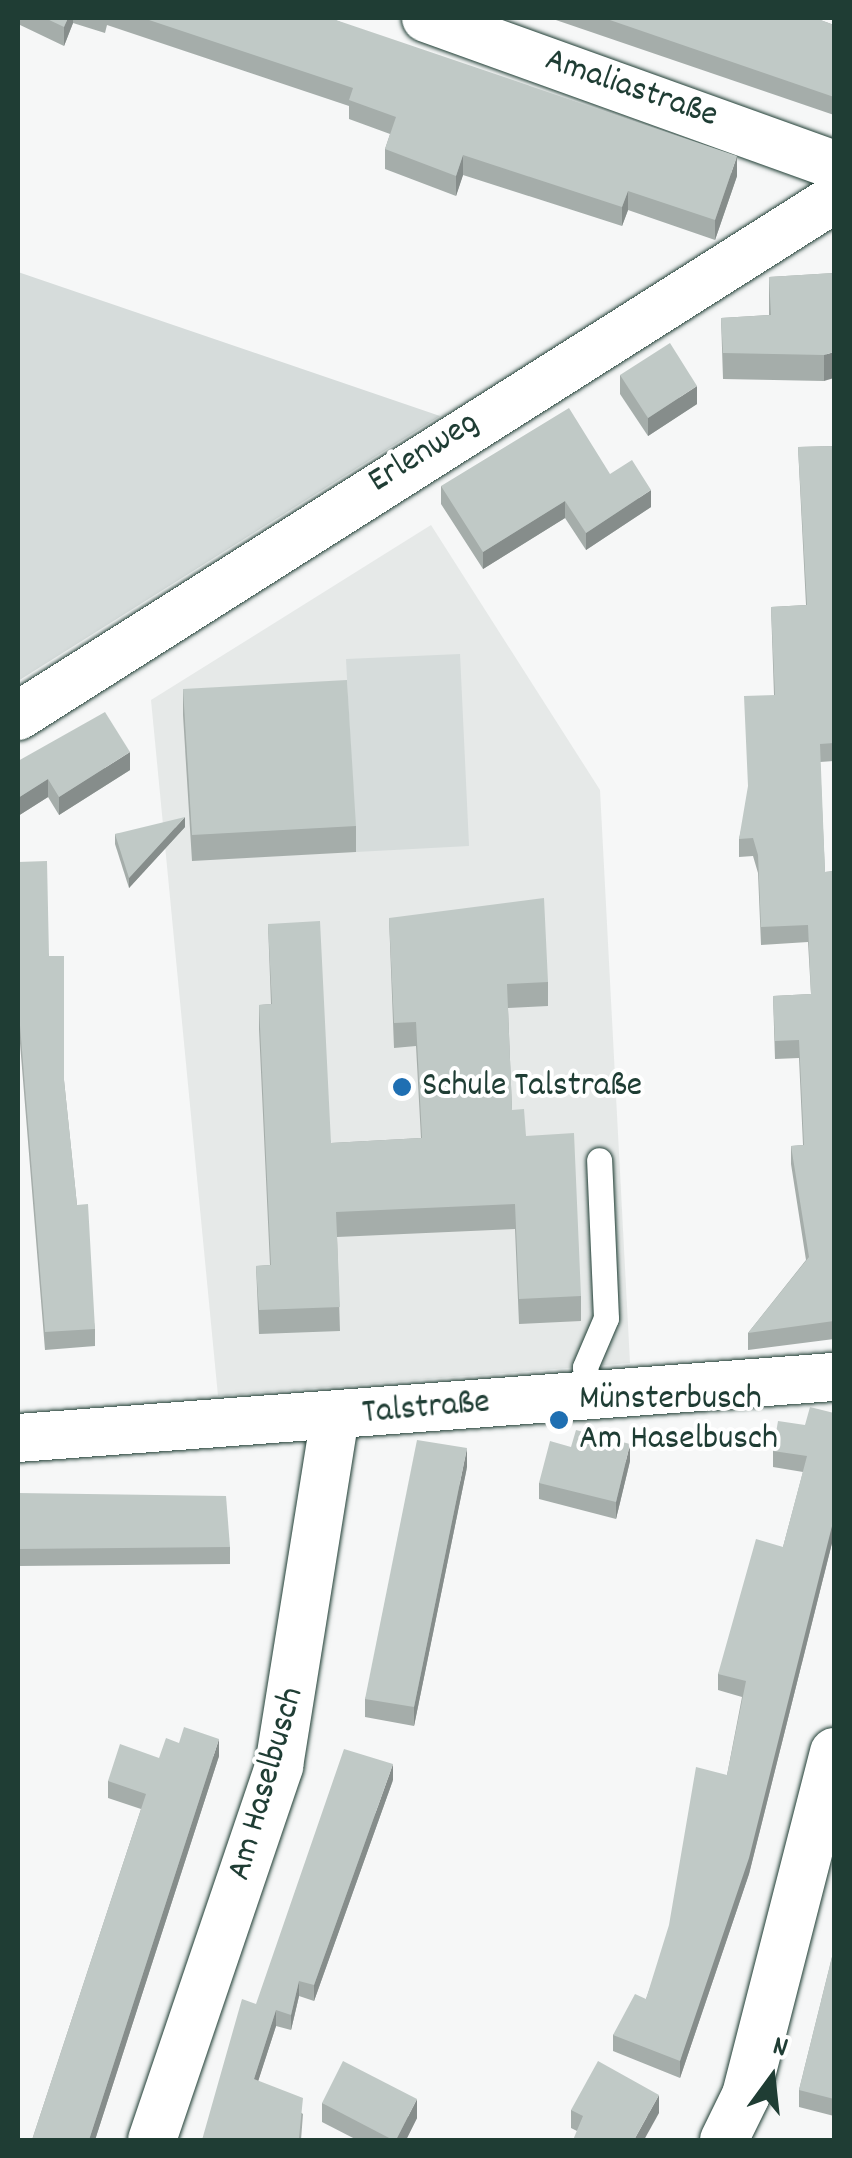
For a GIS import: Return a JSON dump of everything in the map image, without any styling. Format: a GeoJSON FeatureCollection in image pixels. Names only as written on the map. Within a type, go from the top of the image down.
{"type":"FeatureCollection","features":[{"type":"Feature","properties":{"kind":"street","name":"Amaliastraße"},"geometry":{"type":"LineString","coordinates":[[426,18],[834,166]]}},
{"type":"Feature","properties":{"kind":"street","name":"Erlenweg"},"geometry":{"type":"LineString","coordinates":[[18,716],[834,199]]}},
{"type":"Feature","properties":{"kind":"street","name":"Talstraße"},"geometry":{"type":"LineString","coordinates":[[18,1438],[335,1417],[834,1376]]}},
{"type":"Feature","properties":{"kind":"street","name":"Am Haselbusch"},"geometry":{"type":"LineString","coordinates":[[152,2140],[280,1766],[335,1417]]}},
{"type":"Feature","properties":{"kind":"street"},"geometry":{"type":"LineString","coordinates":[[724,2140],[746,2096],[834,1752]]}},
{"type":"Feature","properties":{"kind":"lane"},"geometry":{"type":"LineString","coordinates":[[590,1396],[584,1367],[606,1318],[599,1160]]}},
{"type":"Feature","properties":{"kind":"shaded area"},"geometry":{"type":"Polygon","coordinates":[[[18,272],[440,416],[18,681],[18,272]]]}},
{"type":"Feature","properties":{"kind":"shaded area","name":"Schule Talstraße"},"geometry":{"type":"Polygon","coordinates":[[[431,525],[600,790],[630,1363],[218,1396],[151,700],[431,525]]]}},
{"type":"Feature","properties":{"kind":"shaded area"},"geometry":{"type":"Polygon","coordinates":[[[460,654],[469,846],[356,852],[346,659],[460,654]]]}},
{"type":"Feature","properties":{"kind":"building"},"geometry":{"type":"Polygon","coordinates":[[[45,18],[68,18],[64,27],[45,18]]]}},
{"type":"Feature","properties":{"kind":"building"},"geometry":{"type":"Polygon","coordinates":[[[143,18],[330,18],[737,156],[715,220],[628,191],[622,207],[463,155],[456,176],[385,149],[396,117],[349,100],[353,88],[143,18]]]}},
{"type":"Feature","properties":{"kind":"building"},"geometry":{"type":"Polygon","coordinates":[[[604,18],[815,18],[834,25],[834,97],[604,18]]]}},
{"type":"Feature","properties":{"kind":"building"},"geometry":{"type":"Polygon","coordinates":[[[834,273],[834,352],[723,353],[721,318],[771,315],[769,277],[834,273]]]}},
{"type":"Feature","properties":{"kind":"building"},"geometry":{"type":"Polygon","coordinates":[[[670,343],[697,386],[648,418],[620,375],[670,343]]]}},
{"type":"Feature","properties":{"kind":"building"},"geometry":{"type":"Polygon","coordinates":[[[569,408],[610,474],[632,460],[651,490],[586,533],[565,501],[483,552],[441,486],[569,408]]]}},
{"type":"Feature","properties":{"kind":"building"},"geometry":{"type":"Polygon","coordinates":[[[834,446],[834,743],[820,744],[825,872],[834,871],[834,1321],[748,1333],[809,1257],[791,1146],[804,1145],[799,1040],[775,1041],[773,996],[811,994],[808,925],[761,927],[758,855],[753,838],[739,839],[748,786],[744,696],[775,695],[771,607],[807,605],[798,447],[834,446]]]}},
{"type":"Feature","properties":{"kind":"building"},"geometry":{"type":"Polygon","coordinates":[[[347,680],[356,826],[192,835],[183,689],[347,680]]]}},
{"type":"Feature","properties":{"kind":"building"},"geometry":{"type":"Polygon","coordinates":[[[105,712],[130,752],[59,797],[48,779],[18,798],[18,761],[105,712]]]}},
{"type":"Feature","properties":{"kind":"building"},"geometry":{"type":"Polygon","coordinates":[[[185,817],[129,878],[115,834],[185,817]]]}},
{"type":"Feature","properties":{"kind":"building"},"geometry":{"type":"Polygon","coordinates":[[[47,861],[49,956],[64,956],[64,1080],[77,1205],[88,1204],[95,1329],[45,1332],[18,1001],[18,862],[47,861]]]}},
{"type":"Feature","properties":{"kind":"building"},"geometry":{"type":"Polygon","coordinates":[[[544,898],[548,982],[507,984],[512,1110],[524,1109],[526,1136],[574,1133],[581,1296],[519,1299],[515,1204],[336,1212],[340,1307],[259,1310],[256,1266],[271,1265],[259,1005],[272,1004],[268,924],[320,921],[331,1143],[422,1138],[416,1022],[394,1023],[389,918],[544,898]]]}},
{"type":"Feature","properties":{"kind":"building"},"geometry":{"type":"Polygon","coordinates":[[[810,1407],[834,1413],[834,1518],[749,1858],[680,2061],[613,2035],[635,1994],[646,1999],[669,1925],[696,1767],[727,1775],[746,1681],[718,1674],[756,1539],[783,1547],[807,1456],[773,1451],[778,1421],[805,1425],[810,1407]]]}},
{"type":"Feature","properties":{"kind":"building"},"geometry":{"type":"Polygon","coordinates":[[[576,1430],[630,1444],[616,1502],[539,1483],[550,1441],[571,1447],[576,1430]]]}},
{"type":"Feature","properties":{"kind":"building"},"geometry":{"type":"Polygon","coordinates":[[[417,1440],[467,1448],[414,1707],[365,1699],[417,1440]]]}},
{"type":"Feature","properties":{"kind":"building"},"geometry":{"type":"Polygon","coordinates":[[[18,1493],[226,1496],[230,1547],[18,1549],[18,1493]]]}},
{"type":"Feature","properties":{"kind":"building"},"geometry":{"type":"Polygon","coordinates":[[[184,1727],[219,1739],[89,2140],[32,2140],[146,1794],[108,1781],[120,1744],[159,1758],[166,1738],[179,1743],[184,1727]]]}},
{"type":"Feature","properties":{"kind":"building"},"geometry":{"type":"Polygon","coordinates":[[[344,1749],[393,1764],[314,1985],[299,1981],[291,2015],[276,2010],[254,2079],[303,2098],[299,2138],[202,2140],[242,1999],[256,2004],[344,1749]]]}},
{"type":"Feature","properties":{"kind":"building"},"geometry":{"type":"Polygon","coordinates":[[[834,1949],[834,2099],[799,2090],[834,1949]]]}},
{"type":"Feature","properties":{"kind":"building"},"geometry":{"type":"Polygon","coordinates":[[[343,2061],[417,2099],[396,2140],[322,2103],[343,2061]]]}},
{"type":"Feature","properties":{"kind":"building"},"geometry":{"type":"Polygon","coordinates":[[[598,2061],[659,2095],[634,2140],[573,2140],[583,2116],[571,2110],[598,2061]]]}},
{"type":"Feature","properties":{"kind":"place","name":"Schule Talstraße"},"geometry":{"type":"Point","coordinates":[402,1087]}},
{"type":"Feature","properties":{"kind":"place","name":"Münsterbusch Am Haselbusch"},"geometry":{"type":"Point","coordinates":[559,1420]}}]}
